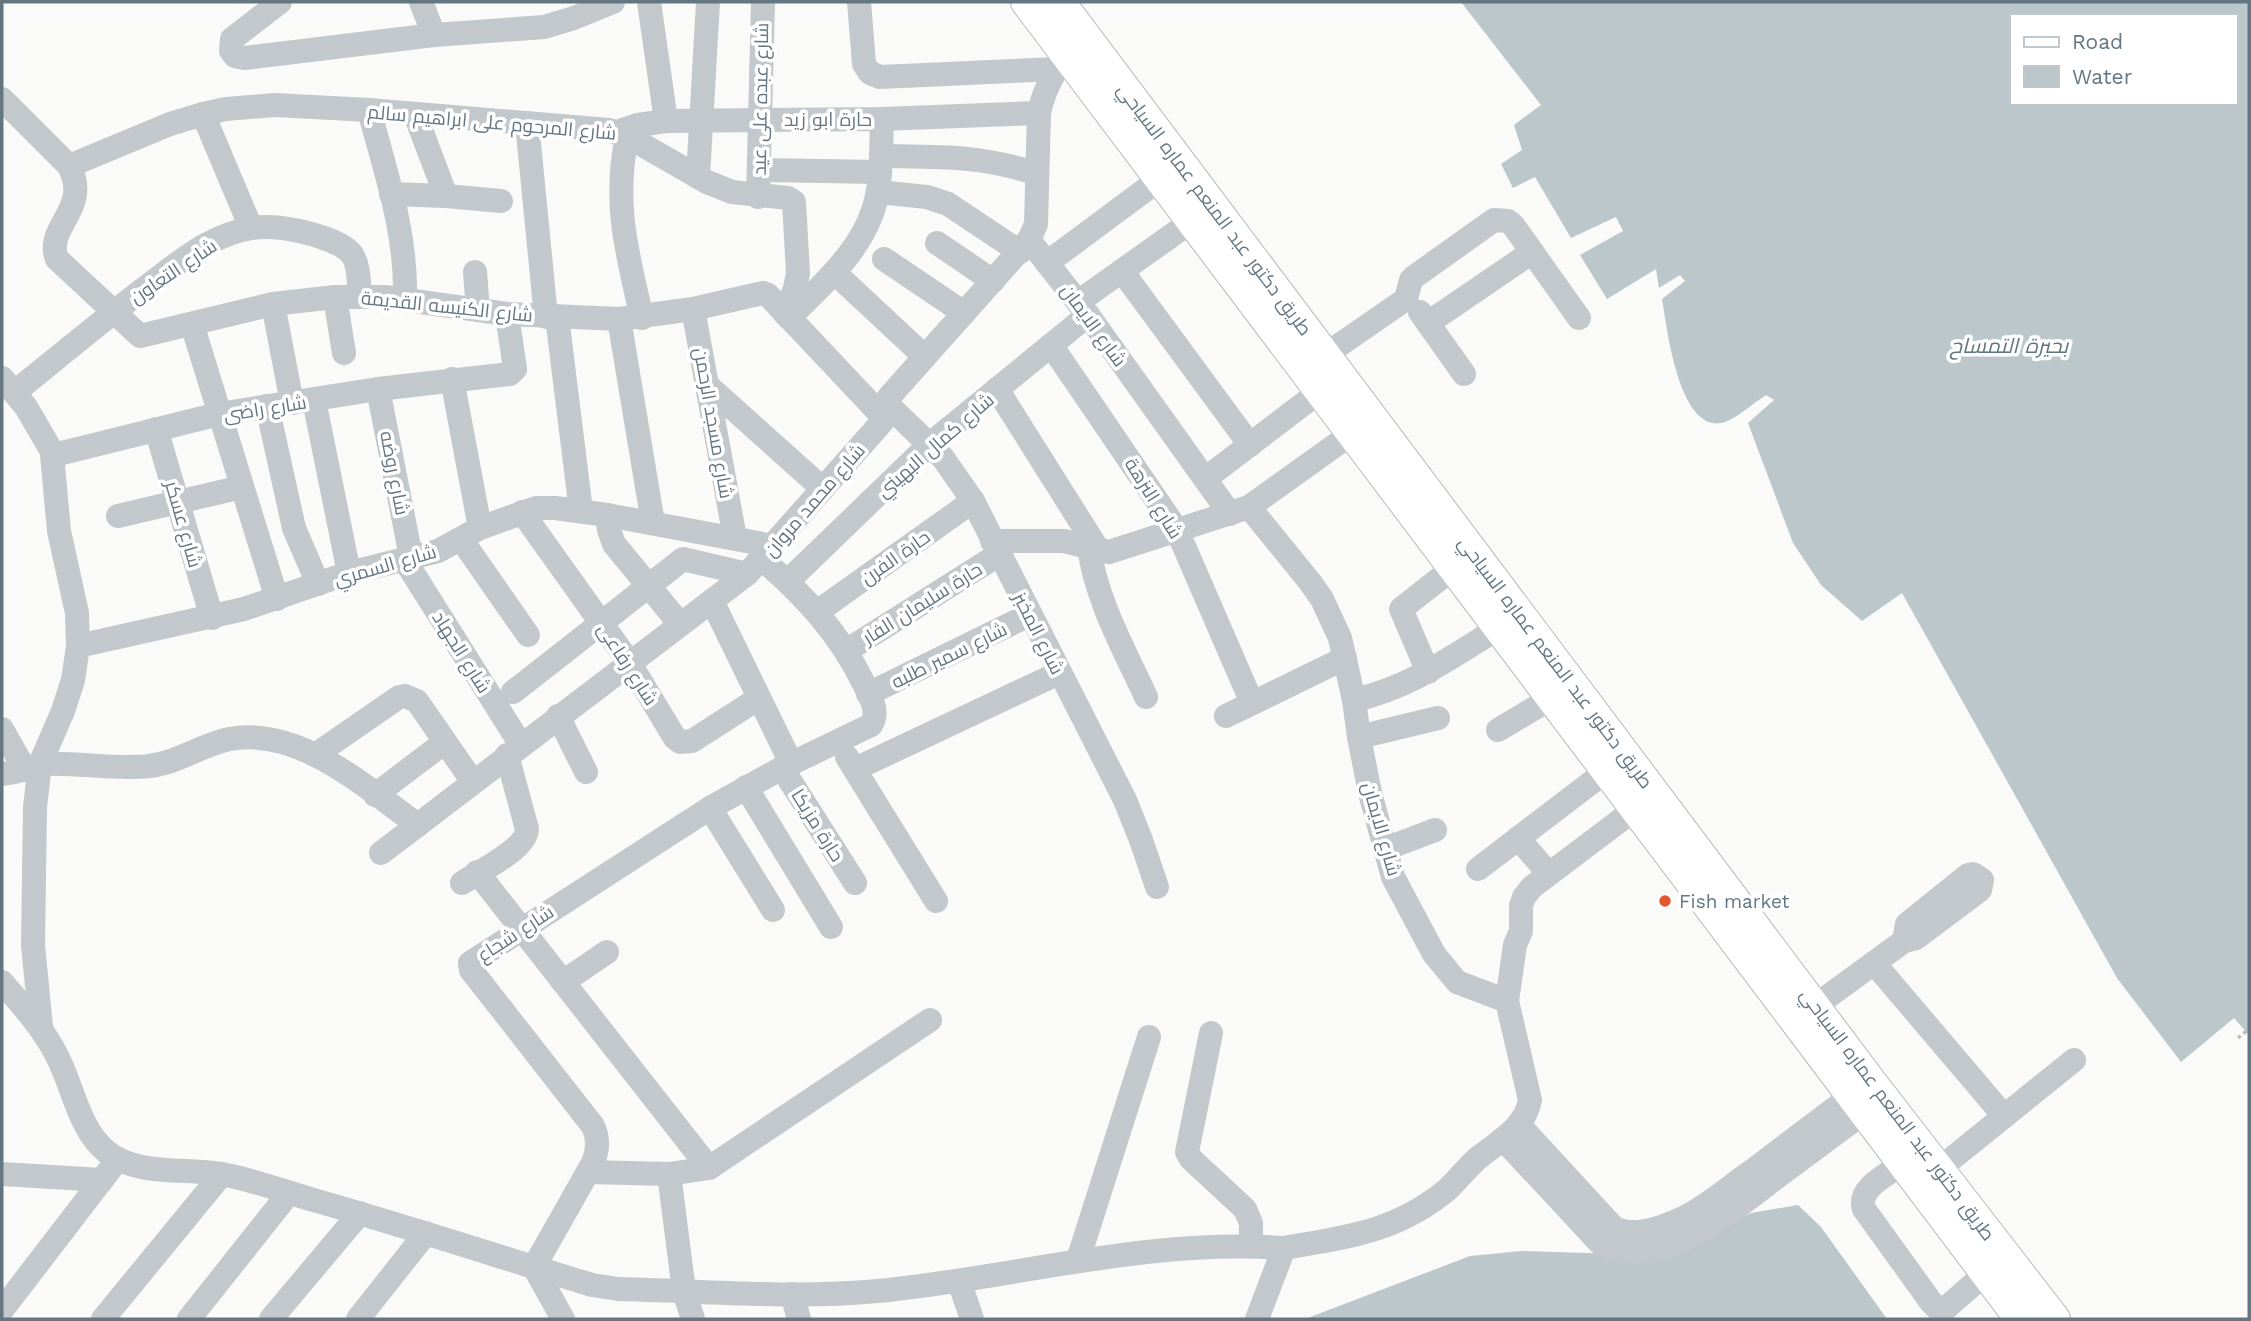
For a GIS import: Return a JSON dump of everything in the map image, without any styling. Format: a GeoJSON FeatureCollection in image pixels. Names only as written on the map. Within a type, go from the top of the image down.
{"type":"FeatureCollection","features":[{"type":"Feature","properties":{"kind":"main road","name":"طريق دكتور عبد المنعم عماره السياحي"},"geometry":{"type":"LineString","coordinates":[[1026,2],[1325,355],[1939,1170],[2055,1319]]}},
{"type":"Feature","properties":{"kind":"main road","name":"طريق دكتور عبد المنعم عماره السياحي"},"geometry":{"type":"LineString","coordinates":[[1060,2],[1069,54],[1160,179],[2020,1319]]}},
{"type":"Feature","properties":{"kind":"street"},"geometry":{"type":"LineString","coordinates":[[280,2],[232,38],[231,51],[235,56],[244,58],[435,35],[544,27],[560,12],[613,2]]}},
{"type":"Feature","properties":{"kind":"street"},"geometry":{"type":"LineString","coordinates":[[421,2],[435,35]]}},
{"type":"Feature","properties":{"kind":"street"},"geometry":{"type":"LineString","coordinates":[[649,2],[666,121]]}},
{"type":"Feature","properties":{"kind":"street"},"geometry":{"type":"LineString","coordinates":[[698,177],[708,2]]}},
{"type":"Feature","properties":{"kind":"street","name":"شارع عبده على عيد"},"geometry":{"type":"LineString","coordinates":[[758,197],[762,2]]}},
{"type":"Feature","properties":{"kind":"street"},"geometry":{"type":"LineString","coordinates":[[859,2],[864,64],[870,73],[880,77],[1069,54]]}},
{"type":"Feature","properties":{"kind":"street"},"geometry":{"type":"LineString","coordinates":[[1025,246],[1036,224],[1039,113],[1042,97],[1069,54]]}},
{"type":"Feature","properties":{"kind":"street"},"geometry":{"type":"LineString","coordinates":[[2,99],[69,166]]}},
{"type":"Feature","properties":{"kind":"street","name":"شارع المرحوم على ابراهيم سالم"},"geometry":{"type":"LineString","coordinates":[[69,166],[170,124],[202,114],[226,109],[275,106],[369,110],[622,134],[698,177],[732,192],[758,197],[788,198],[796,205],[799,273],[787,316]]}},
{"type":"Feature","properties":{"kind":"street"},"geometry":{"type":"LineString","coordinates":[[369,110],[404,255],[405,299]]}},
{"type":"Feature","properties":{"kind":"street","name":"حارة ابو زيد"},"geometry":{"type":"LineString","coordinates":[[622,134],[638,125],[666,121],[882,119],[1039,113]]}},
{"type":"Feature","properties":{"kind":"street"},"geometry":{"type":"LineString","coordinates":[[202,114],[251,228]]}},
{"type":"Feature","properties":{"kind":"street"},"geometry":{"type":"LineString","coordinates":[[415,114],[446,196]]}},
{"type":"Feature","properties":{"kind":"street"},"geometry":{"type":"LineString","coordinates":[[787,316],[835,273],[865,227],[880,174],[882,119]]}},
{"type":"Feature","properties":{"kind":"street"},"geometry":{"type":"LineString","coordinates":[[527,123],[551,317],[581,511]]}},
{"type":"Feature","properties":{"kind":"street"},"geometry":{"type":"LineString","coordinates":[[622,134],[621,221],[653,523]]}},
{"type":"Feature","properties":{"kind":"street"},"geometry":{"type":"LineString","coordinates":[[759,170],[880,174],[973,158],[1037,174]]}},
{"type":"Feature","properties":{"kind":"street","name":"شارع الكنيسه القديمة"},"geometry":{"type":"LineString","coordinates":[[69,166],[76,182],[75,200],[55,243],[54,253],[60,264],[140,337],[273,304],[335,297],[405,299],[507,314],[630,318],[693,309],[763,293],[885,410]]}},
{"type":"Feature","properties":{"kind":"street","name":"شارع الايمان"},"geometry":{"type":"LineString","coordinates":[[880,174],[948,204],[1025,246],[1047,263],[1205,479],[1311,582],[1336,628],[1346,658],[1370,793],[1393,877],[1434,954],[1457,982],[1507,1000]]}},
{"type":"Feature","properties":{"kind":"street"},"geometry":{"type":"LineString","coordinates":[[1047,263],[1160,179]]}},
{"type":"Feature","properties":{"kind":"street"},"geometry":{"type":"LineString","coordinates":[[391,194],[501,201]]}},
{"type":"Feature","properties":{"kind":"street"},"geometry":{"type":"LineString","coordinates":[[1325,355],[1402,302],[1408,295],[1409,285],[1414,277],[1494,220],[1508,221],[1513,225],[1579,318]]}},
{"type":"Feature","properties":{"kind":"street","name":"شارع كمال البهيني"},"geometry":{"type":"LineString","coordinates":[[788,581],[930,444],[1051,345],[1122,271],[1192,221]]}},
{"type":"Feature","properties":{"kind":"street","name":"شارع التعاون"},"geometry":{"type":"LineString","coordinates":[[8,385],[114,312],[193,252],[230,233],[267,227],[301,231],[348,250],[357,260],[360,296]]}},
{"type":"Feature","properties":{"kind":"street"},"geometry":{"type":"LineString","coordinates":[[937,243],[993,281]]}},
{"type":"Feature","properties":{"kind":"street","name":"شارع محمد مروان"},"geometry":{"type":"LineString","coordinates":[[381,853],[712,601],[761,559],[823,489],[925,357],[1025,246]]}},
{"type":"Feature","properties":{"kind":"street"},"geometry":{"type":"LineString","coordinates":[[1428,323],[1532,251]]}},
{"type":"Feature","properties":{"kind":"street"},"geometry":{"type":"LineString","coordinates":[[884,258],[964,313]]}},
{"type":"Feature","properties":{"kind":"street"},"geometry":{"type":"LineString","coordinates":[[1122,271],[1250,445]]}},
{"type":"Feature","properties":{"kind":"street"},"geometry":{"type":"LineString","coordinates":[[475,272],[478,310]]}},
{"type":"Feature","properties":{"kind":"street"},"geometry":{"type":"LineString","coordinates":[[835,273],[925,357]]}},
{"type":"Feature","properties":{"kind":"street"},"geometry":{"type":"LineString","coordinates":[[1408,295],[1464,374]]}},
{"type":"Feature","properties":{"kind":"street"},"geometry":{"type":"LineString","coordinates":[[335,297],[344,353]]}},
{"type":"Feature","properties":{"kind":"street"},"geometry":{"type":"LineString","coordinates":[[273,304],[303,401],[349,573]]}},
{"type":"Feature","properties":{"kind":"street","name":"شارع مسجد الرحمن"},"geometry":{"type":"LineString","coordinates":[[693,309],[735,538]]}},
{"type":"Feature","properties":{"kind":"street","name":"شارع راضى"},"geometry":{"type":"LineString","coordinates":[[52,455],[219,414],[378,389],[510,374],[514,371],[507,314]]}},
{"type":"Feature","properties":{"kind":"street"},"geometry":{"type":"LineString","coordinates":[[192,324],[277,599]]}},
{"type":"Feature","properties":{"kind":"street","name":"شارع النزهة"},"geometry":{"type":"LineString","coordinates":[[1051,345],[1177,530],[1252,703]]}},
{"type":"Feature","properties":{"kind":"street"},"geometry":{"type":"LineString","coordinates":[[452,379],[470,534],[527,635]]}},
{"type":"Feature","properties":{"kind":"street"},"geometry":{"type":"LineString","coordinates":[[8,385],[36,424],[52,455],[59,531],[77,614],[78,646],[73,680],[63,711],[22,769]]}},
{"type":"Feature","properties":{"kind":"street"},"geometry":{"type":"LineString","coordinates":[[707,385],[823,489]]}},
{"type":"Feature","properties":{"kind":"street","name":"شارع روضه"},"geometry":{"type":"LineString","coordinates":[[378,389],[407,558]]}},
{"type":"Feature","properties":{"kind":"street"},"geometry":{"type":"LineString","coordinates":[[997,389],[1094,549],[1095,583],[1146,697]]}},
{"type":"Feature","properties":{"kind":"street"},"geometry":{"type":"LineString","coordinates":[[1205,479],[1319,392]]}},
{"type":"Feature","properties":{"kind":"street"},"geometry":{"type":"LineString","coordinates":[[267,407],[295,528],[318,584]]}},
{"type":"Feature","properties":{"kind":"street","name":"شارع المخبز"},"geometry":{"type":"LineString","coordinates":[[885,410],[930,444],[953,471],[973,501],[1129,810],[1157,887]]}},
{"type":"Feature","properties":{"kind":"street","name":"شارع عسكر"},"geometry":{"type":"LineString","coordinates":[[156,429],[212,618]]}},
{"type":"Feature","properties":{"kind":"street"},"geometry":{"type":"LineString","coordinates":[[995,548],[1064,541],[1109,552],[1240,511],[1351,433]]}},
{"type":"Feature","properties":{"kind":"street"},"geometry":{"type":"LineString","coordinates":[[118,516],[242,487]]}},
{"type":"Feature","properties":{"kind":"street","name":"حارة الفرن"},"geometry":{"type":"LineString","coordinates":[[817,612],[973,501]]}},
{"type":"Feature","properties":{"kind":"street","name":"شارع السمري"},"geometry":{"type":"LineString","coordinates":[[78,646],[212,618],[277,599],[349,573],[438,551],[522,512],[545,508],[607,515],[735,538],[761,559]]}},
{"type":"Feature","properties":{"kind":"street","name":"شارع رفاعى"},"geometry":{"type":"LineString","coordinates":[[522,512],[629,662],[680,742],[692,741],[759,698]]}},
{"type":"Feature","properties":{"kind":"street"},"geometry":{"type":"LineString","coordinates":[[607,515],[614,544],[680,624]]}},
{"type":"Feature","properties":{"kind":"street","name":"حارة سليمان الفار"},"geometry":{"type":"LineString","coordinates":[[846,651],[995,548]]}},
{"type":"Feature","properties":{"kind":"street","name":"شارع الجهاد"},"geometry":{"type":"LineString","coordinates":[[407,558],[514,750],[526,835],[519,846],[470,878],[521,928]]}},
{"type":"Feature","properties":{"kind":"street"},"geometry":{"type":"LineString","coordinates":[[513,692],[683,559],[761,559],[788,581],[817,612],[846,651],[868,694]]}},
{"type":"Feature","properties":{"kind":"street"},"geometry":{"type":"LineString","coordinates":[[1427,672],[1401,609],[1452,569]]}},
{"type":"Feature","properties":{"kind":"street","name":"حارة مزيكا"},"geometry":{"type":"LineString","coordinates":[[712,601],[759,698],[786,765],[855,883]]}},
{"type":"Feature","properties":{"kind":"street","name":"شارع سمير طلبه"},"geometry":{"type":"LineString","coordinates":[[868,694],[1029,615]]}},
{"type":"Feature","properties":{"kind":"street"},"geometry":{"type":"LineString","coordinates":[[1354,700],[1404,685],[1497,629]]}},
{"type":"Feature","properties":{"kind":"street"},"geometry":{"type":"LineString","coordinates":[[1226,716],[1346,658]]}},
{"type":"Feature","properties":{"kind":"street"},"geometry":{"type":"LineString","coordinates":[[855,769],[1059,673]]}},
{"type":"Feature","properties":{"kind":"street","name":"شارع شجاع"},"geometry":{"type":"LineString","coordinates":[[534,1267],[588,1172],[596,1154],[596,1134],[593,1126],[469,967],[471,960],[710,808],[786,765],[871,725],[875,714],[868,694]]}},
{"type":"Feature","properties":{"kind":"street"},"geometry":{"type":"LineString","coordinates":[[315,755],[399,697],[405,696],[417,701],[473,782]]}},
{"type":"Feature","properties":{"kind":"street"},"geometry":{"type":"LineString","coordinates":[[1498,730],[1550,699]]}},
{"type":"Feature","properties":{"kind":"street"},"geometry":{"type":"LineString","coordinates":[[558,716],[586,772]]}},
{"type":"Feature","properties":{"kind":"street"},"geometry":{"type":"LineString","coordinates":[[1359,737],[1438,718]]}},
{"type":"Feature","properties":{"kind":"street"},"geometry":{"type":"LineString","coordinates":[[2,729],[22,769],[34,807],[33,945],[41,1027]]}},
{"type":"Feature","properties":{"kind":"street"},"geometry":{"type":"LineString","coordinates":[[22,769],[153,766],[181,759],[225,740],[263,738],[315,755],[418,825]]}},
{"type":"Feature","properties":{"kind":"street"},"geometry":{"type":"LineString","coordinates":[[838,741],[936,901]]}},
{"type":"Feature","properties":{"kind":"street"},"geometry":{"type":"LineString","coordinates":[[376,795],[445,742]]}},
{"type":"Feature","properties":{"kind":"street"},"geometry":{"type":"LineString","coordinates":[[1478,869],[1605,772]]}},
{"type":"Feature","properties":{"kind":"street"},"geometry":{"type":"LineString","coordinates":[[746,787],[831,927]]}},
{"type":"Feature","properties":{"kind":"street"},"geometry":{"type":"LineString","coordinates":[[710,808],[774,910]]}},
{"type":"Feature","properties":{"kind":"street"},"geometry":{"type":"LineString","coordinates":[[2,982],[41,1027],[69,1078],[89,1130],[97,1142],[118,1159],[142,1167],[222,1174],[360,1213],[592,1285],[618,1289],[792,1294],[876,1291],[959,1281],[1127,1253],[1251,1246],[1284,1248],[1365,1234],[1407,1217],[1447,1189],[1475,1161],[1511,1132],[1528,1109],[1529,1090],[1507,1000],[1515,945],[1521,931],[1521,906],[1524,897],[1532,887],[1634,810]]}},
{"type":"Feature","properties":{"kind":"street"},"geometry":{"type":"LineString","coordinates":[[1385,849],[1435,830]]}},
{"type":"Feature","properties":{"kind":"street"},"geometry":{"type":"LineString","coordinates":[[1518,838],[1549,874]]}},
{"type":"Feature","properties":{"kind":"street"},"geometry":{"type":"LineString","coordinates":[[521,928],[709,1168]]}},
{"type":"Feature","properties":{"kind":"street"},"geometry":{"type":"LineString","coordinates":[[1815,1006],[1904,941]]}},
{"type":"Feature","properties":{"kind":"street"},"geometry":{"type":"LineString","coordinates":[[563,982],[607,951]]}},
{"type":"Feature","properties":{"kind":"street"},"geometry":{"type":"LineString","coordinates":[[1874,962],[2004,1116]]}},
{"type":"Feature","properties":{"kind":"street"},"geometry":{"type":"LineString","coordinates":[[588,1172],[669,1174],[709,1168],[930,1020]]}},
{"type":"Feature","properties":{"kind":"street"},"geometry":{"type":"LineString","coordinates":[[1211,1033],[1187,1152],[1191,1159],[1245,1209],[1251,1223],[1251,1246]]}},
{"type":"Feature","properties":{"kind":"street"},"geometry":{"type":"LineString","coordinates":[[1078,1260],[1149,1037]]}},
{"type":"Feature","properties":{"kind":"street"},"geometry":{"type":"LineString","coordinates":[[1939,1170],[2074,1060]]}},
{"type":"Feature","properties":{"kind":"street"},"geometry":{"type":"LineString","coordinates":[[1511,1132],[1600,1243],[1619,1251],[1647,1240],[1687,1216],[1857,1105]]}},
{"type":"Feature","properties":{"kind":"street"},"geometry":{"type":"LineString","coordinates":[[2,1310],[118,1159]]}},
{"type":"Feature","properties":{"kind":"street"},"geometry":{"type":"LineString","coordinates":[[1902,1164],[1863,1193],[1861,1201],[1931,1302],[1937,1308],[1946,1308],[1985,1274]]}},
{"type":"Feature","properties":{"kind":"street"},"geometry":{"type":"LineString","coordinates":[[2,1174],[102,1180]]}},
{"type":"Feature","properties":{"kind":"street"},"geometry":{"type":"LineString","coordinates":[[103,1319],[222,1174]]}},
{"type":"Feature","properties":{"kind":"street"},"geometry":{"type":"LineString","coordinates":[[669,1174],[684,1291],[693,1319]]}},
{"type":"Feature","properties":{"kind":"street"},"geometry":{"type":"LineString","coordinates":[[189,1319],[289,1193]]}},
{"type":"Feature","properties":{"kind":"street"},"geometry":{"type":"LineString","coordinates":[[271,1319],[360,1213]]}},
{"type":"Feature","properties":{"kind":"street"},"geometry":{"type":"LineString","coordinates":[[358,1319],[426,1233]]}},
{"type":"Feature","properties":{"kind":"street"},"geometry":{"type":"LineString","coordinates":[[1257,1319],[1284,1248]]}},
{"type":"Feature","properties":{"kind":"street"},"geometry":{"type":"LineString","coordinates":[[534,1267],[563,1319]]}},
{"type":"Feature","properties":{"kind":"street"},"geometry":{"type":"LineString","coordinates":[[959,1281],[972,1319]]}},
{"type":"Feature","properties":{"kind":"street"},"geometry":{"type":"LineString","coordinates":[[792,1294],[799,1319]]}},
{"type":"Feature","properties":{"kind":"path"},"geometry":{"type":"LineString","coordinates":[[2238,1038],[2249,1029]]}},
{"type":"Feature","properties":{"kind":"water","name":"بحيرة التمساح"},"geometry":{"type":"Polygon","coordinates":[[[1461,2],[2249,2],[2249,1035],[2234,1018],[2181,1062],[2117,978],[1902,593],[1862,621],[1821,585],[1793,543],[1748,423],[1774,400],[1766,395],[1725,422],[1709,422],[1696,413],[1678,377],[1662,299],[1685,281],[1680,275],[1659,288],[1656,269],[1607,299],[1580,255],[1623,231],[1616,217],[1571,238],[1535,177],[1513,188],[1501,164],[1522,150],[1514,125],[1541,105],[1461,2]]]}},
{"type":"Feature","properties":{"kind":"water"},"geometry":{"type":"Polygon","coordinates":[[[1798,1205],[1821,1227],[1887,1319],[1305,1319],[1470,1256],[1521,1251],[1649,1255],[1706,1235],[1751,1213],[1798,1205]]]}},
{"type":"Feature","properties":{"kind":"place","name":"Fish market"},"geometry":{"type":"Point","coordinates":[1665,901]}}]}
